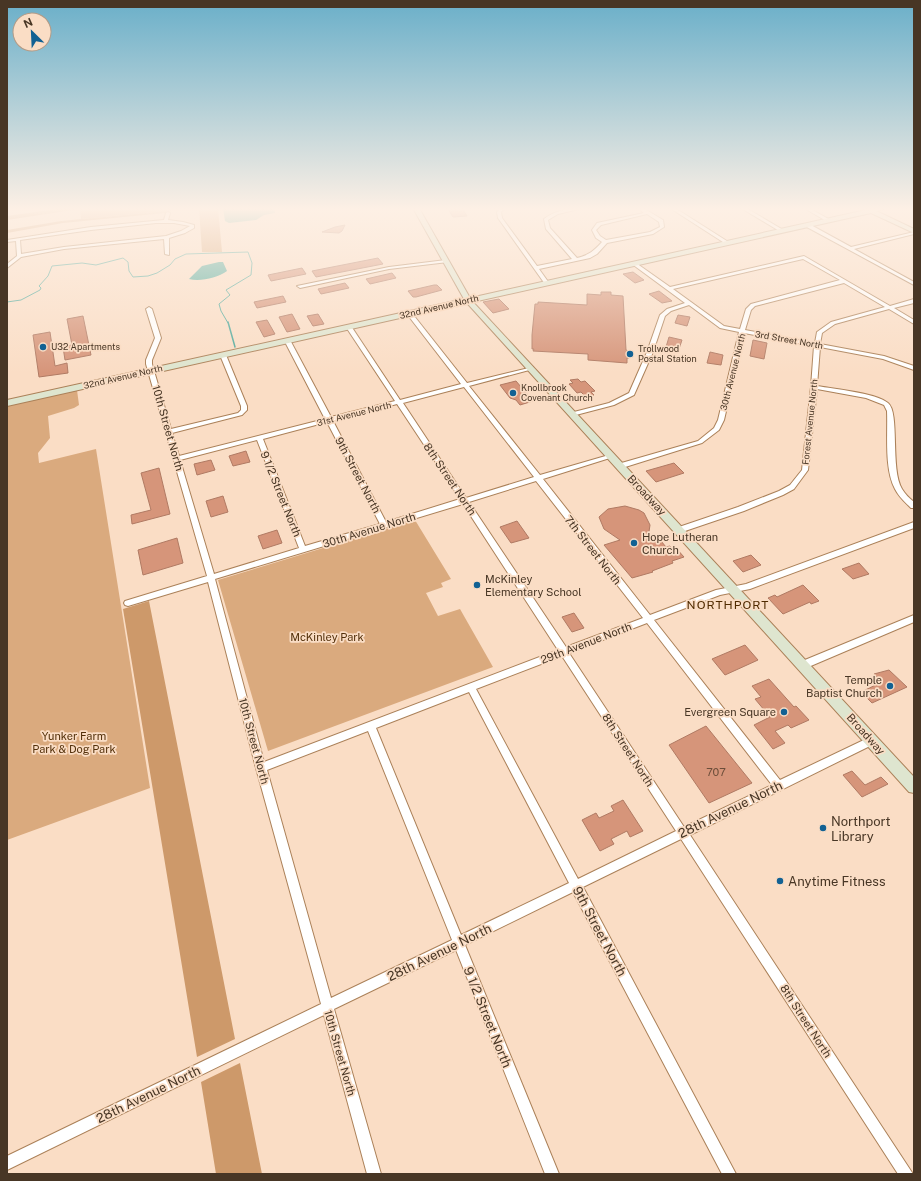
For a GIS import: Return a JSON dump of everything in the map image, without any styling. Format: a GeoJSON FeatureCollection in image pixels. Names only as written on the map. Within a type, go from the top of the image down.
{"type":"FeatureCollection","features":[{"type":"Feature","properties":{"kind":"street"},"geometry":{"type":"LineString","coordinates":[[300,286],[397,267],[429,263]]}},
{"type":"Feature","properties":{"kind":"street","name":"Broadway"},"geometry":{"type":"LineString","coordinates":[[447,263],[468,300],[914,787]]}},
{"type":"Feature","properties":{"kind":"street"},"geometry":{"type":"LineString","coordinates":[[533,263],[547,283]]}},
{"type":"Feature","properties":{"kind":"street"},"geometry":{"type":"LineString","coordinates":[[537,268],[561,263]]}},
{"type":"Feature","properties":{"kind":"street","name":"32nd Avenue North"},"geometry":{"type":"LineString","coordinates":[[7,403],[638,263]]}},
{"type":"Feature","properties":{"kind":"street"},"geometry":{"type":"LineString","coordinates":[[668,289],[778,263]]}},
{"type":"Feature","properties":{"kind":"street"},"geometry":{"type":"LineString","coordinates":[[814,263],[914,322]]}},
{"type":"Feature","properties":{"kind":"street"},"geometry":{"type":"LineString","coordinates":[[876,263],[914,284]]}},
{"type":"Feature","properties":{"kind":"street","name":"3rd Street North"},"geometry":{"type":"LineString","coordinates":[[634,264],[722,327],[884,358],[914,368]]}},
{"type":"Feature","properties":{"kind":"street","name":"30th Avenue North"},"geometry":{"type":"LineString","coordinates":[[620,466],[700,442],[717,430],[721,420],[742,332],[750,309],[753,305],[844,281]]}},
{"type":"Feature","properties":{"kind":"street","name":"Forest Avenue North"},"geometry":{"type":"LineString","coordinates":[[679,530],[741,509],[792,487],[805,470],[817,345],[820,333],[826,326],[914,301]]}},
{"type":"Feature","properties":{"kind":"street"},"geometry":{"type":"LineString","coordinates":[[572,414],[613,403],[627,398],[632,394],[650,352],[663,315],[669,310],[688,304]]}},
{"type":"Feature","properties":{"kind":"street","name":"10th Street North"},"geometry":{"type":"LineString","coordinates":[[149,309],[158,338],[149,360],[374,1174]]}},
{"type":"Feature","properties":{"kind":"street","name":"7th Street North"},"geometry":{"type":"LineString","coordinates":[[409,313],[778,785]]}},
{"type":"Feature","properties":{"kind":"street","name":"8th Street North"},"geometry":{"type":"LineString","coordinates":[[348,327],[465,501],[906,1174]]}},
{"type":"Feature","properties":{"kind":"street","name":"9th Street North"},"geometry":{"type":"LineString","coordinates":[[287,340],[384,525]]}},
{"type":"Feature","properties":{"kind":"street"},"geometry":{"type":"LineString","coordinates":[[169,432],[240,414],[244,410],[244,406],[223,355]]}},
{"type":"Feature","properties":{"kind":"street","name":"31st Avenue North"},"geometry":{"type":"LineString","coordinates":[[176,459],[531,368]]}},
{"type":"Feature","properties":{"kind":"street"},"geometry":{"type":"LineString","coordinates":[[814,387],[867,396],[886,404],[890,412],[893,472],[897,486],[903,496],[914,506]]}},
{"type":"Feature","properties":{"kind":"street","name":"9 1/2 Street North"},"geometry":{"type":"LineString","coordinates":[[259,438],[303,550]]}},
{"type":"Feature","properties":{"kind":"street","name":"30th Avenue North"},"geometry":{"type":"LineString","coordinates":[[128,603],[611,456]]}},
{"type":"Feature","properties":{"kind":"street","name":"29th Avenue North"},"geometry":{"type":"LineString","coordinates":[[261,768],[719,592],[747,586],[914,525]]}},
{"type":"Feature","properties":{"kind":"street"},"geometry":{"type":"LineString","coordinates":[[803,665],[914,618]]}},
{"type":"Feature","properties":{"kind":"street","name":"9th Street North"},"geometry":{"type":"LineString","coordinates":[[471,688],[729,1174]]}},
{"type":"Feature","properties":{"kind":"street","name":"9 1/2 Street North"},"geometry":{"type":"LineString","coordinates":[[371,726],[552,1174]]}},
{"type":"Feature","properties":{"kind":"street","name":"28th Avenue North"},"geometry":{"type":"LineString","coordinates":[[7,1163],[778,785],[871,741]]}},
{"type":"Feature","properties":{"kind":"green space","name":"Yunker Farm Park & Dog Park"},"geometry":{"type":"Polygon","coordinates":[[[77,390],[79,405],[48,416],[50,438],[38,453],[39,463],[96,449],[150,788],[7,840],[7,406],[77,390]]]}},
{"type":"Feature","properties":{"kind":"green space","name":"McKinley Park"},"geometry":{"type":"Polygon","coordinates":[[[415,520],[451,579],[441,583],[443,587],[426,593],[438,616],[460,609],[493,667],[268,751],[218,580],[415,520]]]}},
{"type":"Feature","properties":{"kind":"shaded area"},"geometry":{"type":"Polygon","coordinates":[[[149,601],[235,1039],[197,1057],[123,609],[149,601]]]}},
{"type":"Feature","properties":{"kind":"shaded area"},"geometry":{"type":"Polygon","coordinates":[[[240,1063],[262,1174],[216,1174],[201,1082],[240,1063]]]}},
{"type":"Feature","properties":{"kind":"water"},"geometry":{"type":"Polygon","coordinates":[[[214,263],[223,263],[227,271],[208,279],[189,279],[202,266],[214,263]]]}},
{"type":"Feature","properties":{"kind":"building"},"geometry":{"type":"Polygon","coordinates":[[[352,263],[383,264],[316,277],[312,271],[352,263]]]}},
{"type":"Feature","properties":{"kind":"building"},"geometry":{"type":"Polygon","coordinates":[[[302,268],[306,274],[271,281],[268,275],[302,268]]]}},
{"type":"Feature","properties":{"kind":"building"},"geometry":{"type":"Polygon","coordinates":[[[633,272],[644,280],[635,283],[623,274],[633,272]]]}},
{"type":"Feature","properties":{"kind":"building"},"geometry":{"type":"Polygon","coordinates":[[[392,273],[396,278],[370,284],[366,279],[392,273]]]}},
{"type":"Feature","properties":{"kind":"building"},"geometry":{"type":"Polygon","coordinates":[[[345,283],[349,288],[321,294],[318,289],[345,283]]]}},
{"type":"Feature","properties":{"kind":"building"},"geometry":{"type":"Polygon","coordinates":[[[437,285],[442,290],[416,297],[413,297],[408,291],[437,285]]]}},
{"type":"Feature","properties":{"kind":"building"},"geometry":{"type":"Polygon","coordinates":[[[659,291],[672,301],[662,303],[649,294],[659,291]]]}},
{"type":"Feature","properties":{"kind":"building"},"geometry":{"type":"Polygon","coordinates":[[[601,292],[611,292],[611,295],[623,296],[626,350],[632,353],[629,354],[629,358],[627,358],[627,363],[588,360],[588,354],[533,351],[532,335],[535,304],[538,304],[538,302],[587,305],[587,294],[601,295],[601,292]]]}},
{"type":"Feature","properties":{"kind":"building"},"geometry":{"type":"Polygon","coordinates":[[[283,296],[286,302],[257,308],[254,302],[283,296]]]}},
{"type":"Feature","properties":{"kind":"building"},"geometry":{"type":"Polygon","coordinates":[[[499,299],[509,309],[493,313],[483,302],[499,299]]]}},
{"type":"Feature","properties":{"kind":"building"},"geometry":{"type":"Polygon","coordinates":[[[292,314],[300,329],[287,332],[279,317],[292,314]]]}},
{"type":"Feature","properties":{"kind":"building"},"geometry":{"type":"Polygon","coordinates":[[[318,314],[324,324],[313,326],[307,316],[318,314]]]}},
{"type":"Feature","properties":{"kind":"building"},"geometry":{"type":"Polygon","coordinates":[[[678,315],[690,317],[687,326],[675,323],[678,315]]]}},
{"type":"Feature","properties":{"kind":"building"},"geometry":{"type":"Polygon","coordinates":[[[83,316],[91,355],[65,360],[63,347],[72,345],[67,319],[83,316]]]}},
{"type":"Feature","properties":{"kind":"building"},"geometry":{"type":"Polygon","coordinates":[[[267,320],[275,334],[264,337],[256,322],[267,320]]]}},
{"type":"Feature","properties":{"kind":"building"},"geometry":{"type":"Polygon","coordinates":[[[50,332],[55,366],[67,363],[68,373],[39,377],[33,335],[50,332]]]}},
{"type":"Feature","properties":{"kind":"building"},"geometry":{"type":"Polygon","coordinates":[[[669,337],[682,340],[679,349],[666,347],[669,337]]]}},
{"type":"Feature","properties":{"kind":"building"},"geometry":{"type":"Polygon","coordinates":[[[753,340],[767,343],[764,359],[750,356],[753,340]]]}},
{"type":"Feature","properties":{"kind":"building"},"geometry":{"type":"Polygon","coordinates":[[[710,352],[723,355],[721,365],[707,363],[710,352]]]}},
{"type":"Feature","properties":{"kind":"building"},"geometry":{"type":"Polygon","coordinates":[[[578,379],[581,382],[585,381],[595,391],[591,392],[594,395],[586,397],[581,392],[577,393],[569,384],[573,383],[570,380],[578,379]]]}},
{"type":"Feature","properties":{"kind":"building","name":"Knollbrook Covenant Church"},"geometry":{"type":"Polygon","coordinates":[[[516,381],[533,401],[520,405],[516,400],[510,398],[500,385],[516,381]]]}},
{"type":"Feature","properties":{"kind":"building"},"geometry":{"type":"Polygon","coordinates":[[[246,451],[250,462],[233,466],[229,456],[246,451]]]}},
{"type":"Feature","properties":{"kind":"building"},"geometry":{"type":"Polygon","coordinates":[[[211,460],[215,470],[197,475],[194,464],[211,460]]]}},
{"type":"Feature","properties":{"kind":"building"},"geometry":{"type":"Polygon","coordinates":[[[674,463],[684,473],[656,482],[646,471],[674,463]]]}},
{"type":"Feature","properties":{"kind":"building"},"geometry":{"type":"Polygon","coordinates":[[[159,468],[170,514],[132,524],[131,515],[151,510],[141,473],[159,468]]]}},
{"type":"Feature","properties":{"kind":"building"},"geometry":{"type":"Polygon","coordinates":[[[223,496],[228,512],[211,517],[206,501],[223,496]]]}},
{"type":"Feature","properties":{"kind":"building","name":"Hope Lutheran Church"},"geometry":{"type":"Polygon","coordinates":[[[625,506],[644,513],[650,525],[648,538],[656,535],[666,547],[675,547],[684,557],[672,561],[673,563],[652,571],[653,572],[632,578],[604,545],[620,540],[604,529],[599,517],[608,509],[625,506]]]}},
{"type":"Feature","properties":{"kind":"building"},"geometry":{"type":"Polygon","coordinates":[[[517,521],[529,538],[511,543],[500,527],[517,521]]]}},
{"type":"Feature","properties":{"kind":"building"},"geometry":{"type":"Polygon","coordinates":[[[277,530],[282,543],[263,549],[258,536],[277,530]]]}},
{"type":"Feature","properties":{"kind":"building"},"geometry":{"type":"Polygon","coordinates":[[[177,538],[183,563],[143,575],[138,550],[177,538]]]}},
{"type":"Feature","properties":{"kind":"building"},"geometry":{"type":"Polygon","coordinates":[[[751,555],[761,565],[743,572],[733,561],[751,555]]]}},
{"type":"Feature","properties":{"kind":"building"},"geometry":{"type":"Polygon","coordinates":[[[859,563],[869,574],[853,579],[842,569],[859,563]]]}},
{"type":"Feature","properties":{"kind":"building"},"geometry":{"type":"Polygon","coordinates":[[[803,585],[819,601],[811,604],[810,602],[783,614],[768,598],[775,595],[777,597],[803,585]]]}},
{"type":"Feature","properties":{"kind":"building"},"geometry":{"type":"Polygon","coordinates":[[[574,613],[584,628],[572,632],[562,617],[574,613]]]}},
{"type":"Feature","properties":{"kind":"building"},"geometry":{"type":"Polygon","coordinates":[[[745,645],[758,660],[725,675],[712,659],[745,645]]]}},
{"type":"Feature","properties":{"kind":"building","name":"Temple Baptist Church"},"geometry":{"type":"Polygon","coordinates":[[[889,670],[907,687],[872,703],[861,692],[882,682],[874,674],[889,670]]]}},
{"type":"Feature","properties":{"kind":"building","name":"Evergreen Square"},"geometry":{"type":"Polygon","coordinates":[[[769,679],[794,707],[796,706],[809,720],[791,728],[788,725],[775,731],[785,743],[773,749],[754,725],[770,717],[755,699],[761,697],[752,686],[769,679]]]}},
{"type":"Feature","properties":{"kind":"building"},"geometry":{"type":"Polygon","coordinates":[[[706,726],[752,783],[709,803],[669,745],[706,726]]]}},
{"type":"Feature","properties":{"kind":"building"},"geometry":{"type":"Polygon","coordinates":[[[852,771],[865,785],[881,777],[888,784],[862,797],[843,775],[852,771]]]}},
{"type":"Feature","properties":{"kind":"building"},"geometry":{"type":"Polygon","coordinates":[[[623,800],[643,831],[630,837],[627,831],[611,839],[614,844],[600,851],[582,820],[596,813],[599,818],[614,811],[611,806],[623,800]]]}},
{"type":"Feature","properties":{"kind":"waterway"},"geometry":{"type":"LineString","coordinates":[[7,302],[21,300],[40,290],[41,288],[39,286],[48,276],[52,266],[81,263]]}},
{"type":"Feature","properties":{"kind":"waterway"},"geometry":{"type":"LineString","coordinates":[[83,263],[96,265],[103,263]]}},
{"type":"Feature","properties":{"kind":"waterway"},"geometry":{"type":"LineString","coordinates":[[128,263],[129,271],[133,277],[148,276],[157,273],[172,263]]}},
{"type":"Feature","properties":{"kind":"waterway"},"geometry":{"type":"LineString","coordinates":[[228,323],[219,304],[230,295],[226,290],[251,275],[252,263]]}},
{"type":"Feature","properties":{"kind":"waterway"},"geometry":{"type":"LineString","coordinates":[[228,322],[235,347]]}},
{"type":"Feature","properties":{"kind":"place","name":"U32 Apartments"},"geometry":{"type":"Point","coordinates":[43,347]}},
{"type":"Feature","properties":{"kind":"place","name":"Trollwood Postal Station"},"geometry":{"type":"Point","coordinates":[630,354]}},
{"type":"Feature","properties":{"kind":"place","name":"Knollbrook Covenant Church"},"geometry":{"type":"Point","coordinates":[513,393]}},
{"type":"Feature","properties":{"kind":"place","name":"Hope Lutheran Church"},"geometry":{"type":"Point","coordinates":[634,543]}},
{"type":"Feature","properties":{"kind":"place","name":"McKinley Elementary School"},"geometry":{"type":"Point","coordinates":[477,585]}},
{"type":"Feature","properties":{"kind":"place","name":"Temple Baptist Church"},"geometry":{"type":"Point","coordinates":[890,686]}},
{"type":"Feature","properties":{"kind":"place","name":"Evergreen Square"},"geometry":{"type":"Point","coordinates":[784,712]}},
{"type":"Feature","properties":{"kind":"place","name":"Northport Library"},"geometry":{"type":"Point","coordinates":[823,828]}},
{"type":"Feature","properties":{"kind":"place","name":"Anytime Fitness"},"geometry":{"type":"Point","coordinates":[780,881]}},
{"type":"Feature","properties":{"kind":"district","name":"NORTHPORT"},"geometry":{"type":"Point","coordinates":[728,605]}}]}
